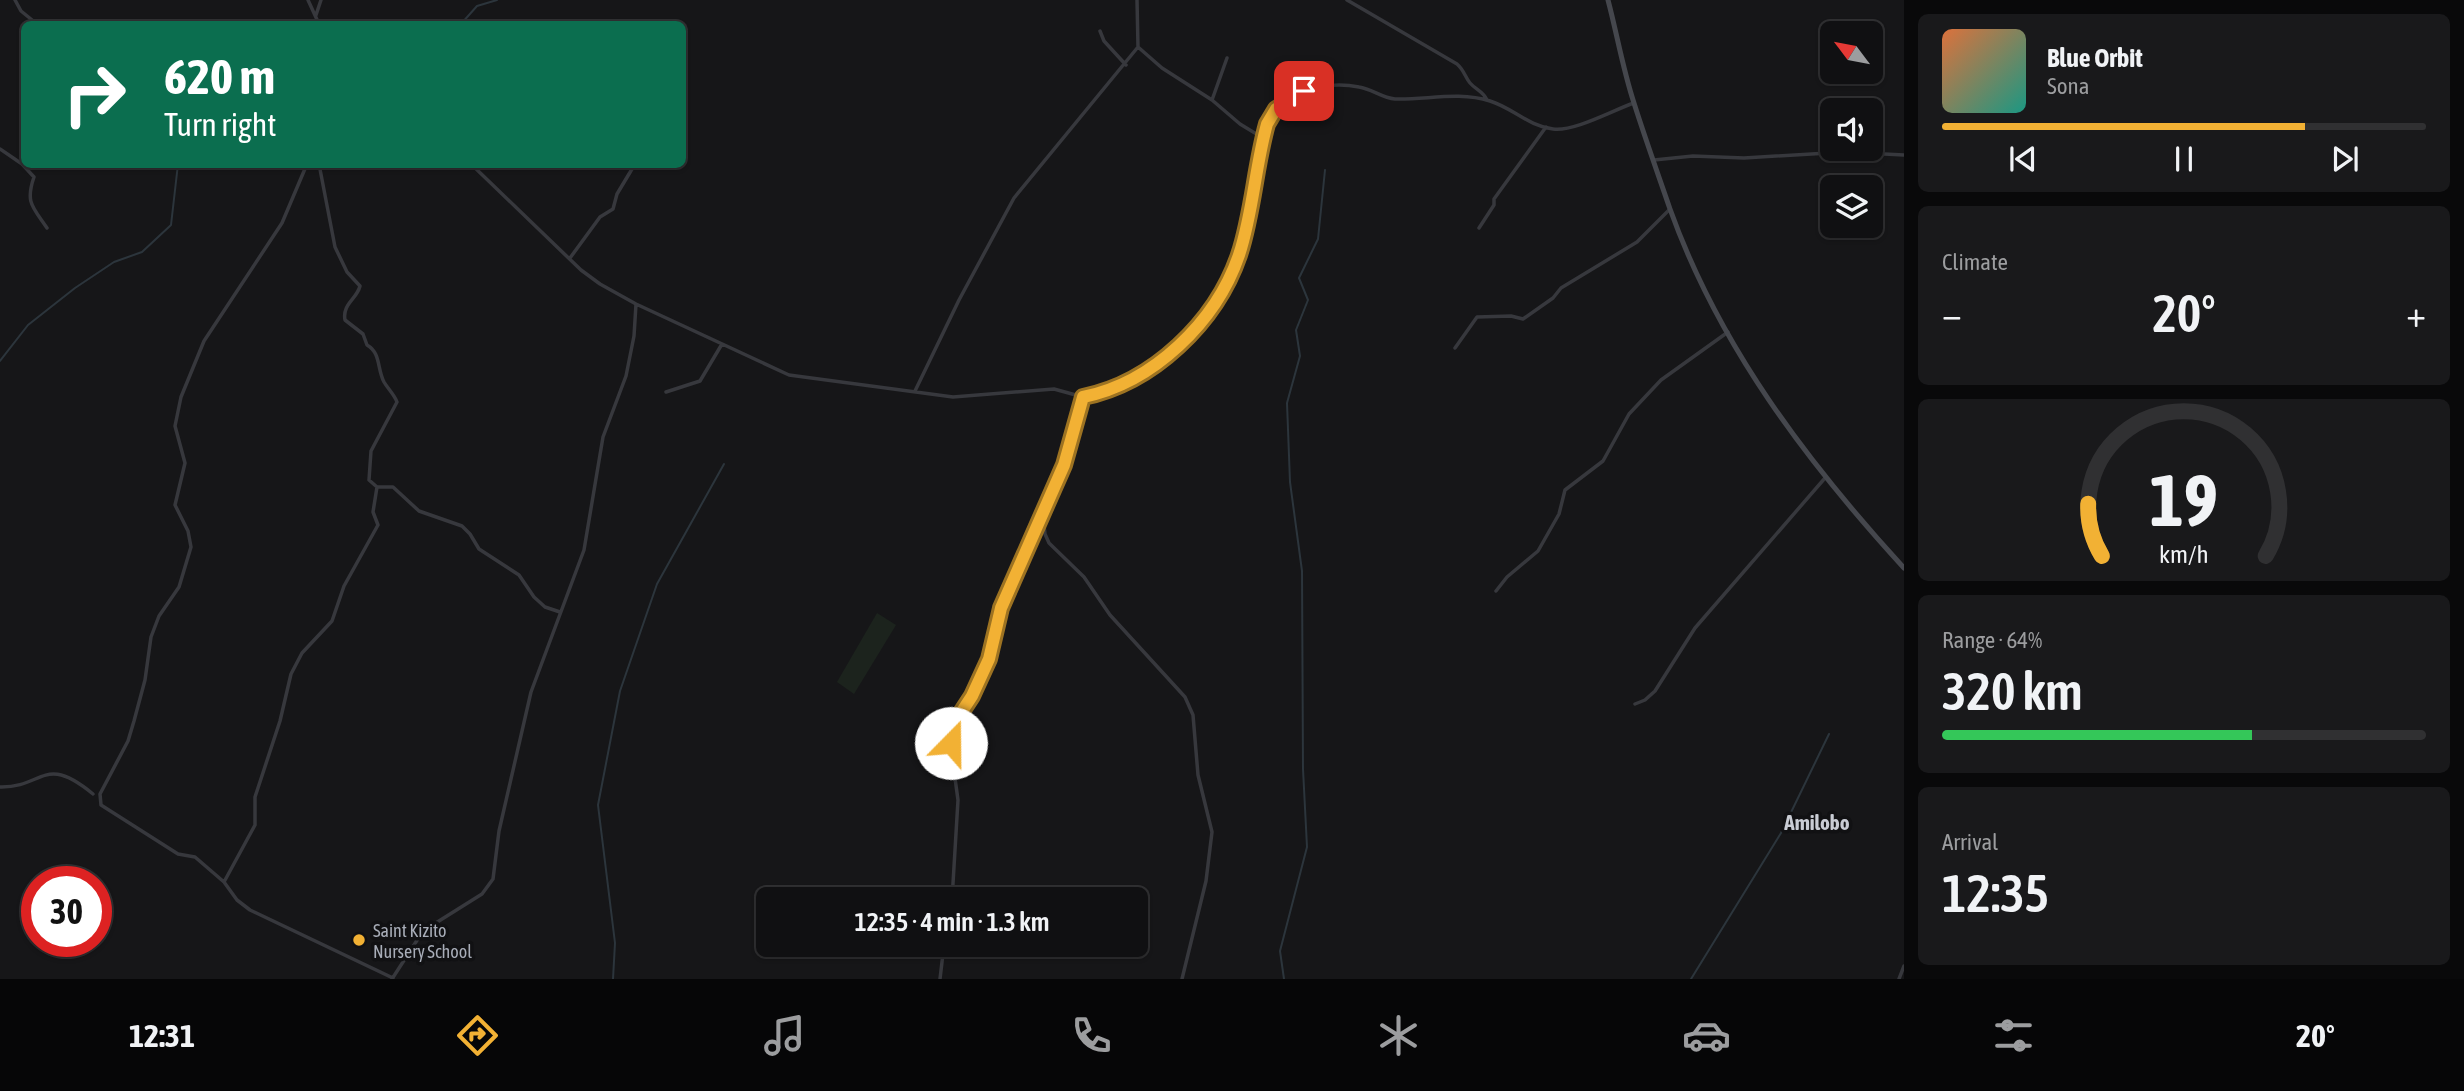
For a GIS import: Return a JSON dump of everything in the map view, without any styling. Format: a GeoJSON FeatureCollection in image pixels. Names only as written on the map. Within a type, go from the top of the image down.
{"type":"FeatureCollection","features":[{"type":"Feature","properties":{"kind":"main road"},"geometry":{"type":"LineString","coordinates":[[1608,0],[1634,103],[1670,209],[1728,332],[1768,400],[1825,478],[1904,568]]}},
{"type":"Feature","properties":{"kind":"street"},"geometry":{"type":"LineString","coordinates":[[15,0],[21,11],[33,21]]}},
{"type":"Feature","properties":{"kind":"street"},"geometry":{"type":"LineString","coordinates":[[308,0],[317,21]]}},
{"type":"Feature","properties":{"kind":"street"},"geometry":{"type":"LineString","coordinates":[[315,17],[321,0]]}},
{"type":"Feature","properties":{"kind":"street"},"geometry":{"type":"LineString","coordinates":[[915,391],[942,333],[1014,198],[1126,65],[1138,47],[1138,0]]}},
{"type":"Feature","properties":{"kind":"street"},"geometry":{"type":"LineString","coordinates":[[1347,0],[1457,64],[1471,84],[1484,93],[1487,100]]}},
{"type":"Feature","properties":{"kind":"street"},"geometry":{"type":"LineString","coordinates":[[1100,31],[1104,41],[1126,65]]}},
{"type":"Feature","properties":{"kind":"street"},"geometry":{"type":"LineString","coordinates":[[1138,47],[1163,68],[1263,138]]}},
{"type":"Feature","properties":{"kind":"street"},"geometry":{"type":"LineString","coordinates":[[1212,100],[1227,58]]}},
{"type":"Feature","properties":{"kind":"street"},"geometry":{"type":"LineString","coordinates":[[475,168],[600,284],[636,304],[789,375],[953,397],[1054,389],[1083,397],[1107,392],[1149,371],[1184,340],[1212,304],[1227,281],[1239,254],[1263,138],[1276,109],[1293,97],[1313,88],[1354,86],[1396,99],[1452,95],[1487,100],[1522,119],[1546,128],[1570,127],[1634,103]]}},
{"type":"Feature","properties":{"kind":"street"},"geometry":{"type":"LineString","coordinates":[[1479,228],[1494,205],[1494,199],[1546,128]]}},
{"type":"Feature","properties":{"kind":"street"},"geometry":{"type":"LineString","coordinates":[[0,149],[21,163]]}},
{"type":"Feature","properties":{"kind":"street"},"geometry":{"type":"LineString","coordinates":[[1654,160],[1693,156],[1744,159],[1845,152],[1904,155]]}},
{"type":"Feature","properties":{"kind":"street"},"geometry":{"type":"LineString","coordinates":[[26,168],[34,177],[30,203],[47,228]]}},
{"type":"Feature","properties":{"kind":"street"},"geometry":{"type":"LineString","coordinates":[[99,801],[100,794],[128,741],[145,680],[151,638],[159,616],[179,587],[191,547],[188,531],[175,505],[185,463],[175,426],[181,397],[204,341],[282,223],[305,168]]}},
{"type":"Feature","properties":{"kind":"street"},"geometry":{"type":"LineString","coordinates":[[320,168],[335,247],[347,271],[359,286],[359,290],[346,306],[345,320],[363,334],[367,345],[373,347],[379,359],[382,378],[396,398],[395,407],[371,451],[369,480],[377,487],[393,487],[419,511],[462,526],[479,549],[519,575],[534,597],[545,607],[560,612]]}},
{"type":"Feature","properties":{"kind":"street"},"geometry":{"type":"LineString","coordinates":[[570,258],[600,217],[613,209],[617,194],[633,168]]}},
{"type":"Feature","properties":{"kind":"street"},"geometry":{"type":"LineString","coordinates":[[1455,348],[1477,317],[1526,317],[1553,298],[1561,288],[1637,242],[1670,209]]}},
{"type":"Feature","properties":{"kind":"street"},"geometry":{"type":"LineString","coordinates":[[0,788],[9,788],[46,773],[74,780],[93,794],[101,805],[174,852],[195,857],[224,882],[237,900],[250,910],[393,978],[424,931],[468,904],[490,885],[499,831],[531,692],[584,550],[603,437],[628,367],[636,304]]}},
{"type":"Feature","properties":{"kind":"street"},"geometry":{"type":"LineString","coordinates":[[1496,591],[1507,577],[1538,551],[1559,514],[1566,488],[1603,461],[1629,414],[1661,380],[1728,332]]}},
{"type":"Feature","properties":{"kind":"street"},"geometry":{"type":"LineString","coordinates":[[666,392],[701,382],[722,344]]}},
{"type":"Feature","properties":{"kind":"street"},"geometry":{"type":"LineString","coordinates":[[953,887],[958,800],[951,756],[952,729],[988,663],[1001,608],[1023,564],[1036,523],[1043,516],[1068,455],[1083,397]]}},
{"type":"Feature","properties":{"kind":"street"},"geometry":{"type":"LineString","coordinates":[[1635,704],[1655,691],[1695,628],[1825,478]]}},
{"type":"Feature","properties":{"kind":"street"},"geometry":{"type":"LineString","coordinates":[[224,882],[255,825],[255,797],[280,722],[291,674],[302,653],[332,621],[344,586],[379,525],[373,506],[377,487]]}},
{"type":"Feature","properties":{"kind":"street"},"geometry":{"type":"LineString","coordinates":[[1043,516],[1049,543],[1084,577],[1110,615],[1176,687],[1192,711],[1198,775],[1212,832],[1206,881],[1182,979]]}},
{"type":"Feature","properties":{"kind":"street"},"geometry":{"type":"LineString","coordinates":[[93,794],[100,794]]}},
{"type":"Feature","properties":{"kind":"street"},"geometry":{"type":"LineString","coordinates":[[940,979],[943,957]]}},
{"type":"Feature","properties":{"kind":"street"},"geometry":{"type":"LineString","coordinates":[[1899,979],[1904,967]]}},
{"type":"Feature","properties":{"kind":"shaded area"},"geometry":{"type":"Polygon","coordinates":[[[877,613],[896,625],[854,694],[837,682],[877,613]]]}},
{"type":"Feature","properties":{"kind":"waterway"},"geometry":{"type":"LineString","coordinates":[[464,21],[477,6],[497,0]]}},
{"type":"Feature","properties":{"kind":"waterway"},"geometry":{"type":"LineString","coordinates":[[0,361],[28,325],[114,262],[142,252],[171,225],[178,168]]}},
{"type":"Feature","properties":{"kind":"waterway"},"geometry":{"type":"LineString","coordinates":[[1284,979],[1280,951],[1307,847],[1303,769],[1302,571],[1290,482],[1287,403],[1300,356],[1296,330],[1308,300],[1299,278],[1318,239],[1325,170]]}},
{"type":"Feature","properties":{"kind":"waterway"},"geometry":{"type":"LineString","coordinates":[[613,979],[615,943],[598,805],[620,691],[657,584],[724,464]]}},
{"type":"Feature","properties":{"kind":"waterway"},"geometry":{"type":"LineString","coordinates":[[1691,979],[1781,833],[1829,734]]}},
{"type":"Feature","properties":{"kind":"place","name":"Saint Kizito Nursery School"},"geometry":{"type":"Point","coordinates":[359,940]}},
{"type":"Feature","properties":{"kind":"district","name":"Amilobo"},"geometry":{"type":"Point","coordinates":[1817,822]}},
{"type":"Feature","properties":{"kind":"route"},"geometry":{"type":"LineString","coordinates":[[951,743],[955,722],[962,715],[989,659],[1001,608],[1023,564],[1036,523],[1043,516],[1064,465],[1075,434],[1083,397],[1107,392],[1149,371],[1184,340],[1212,304],[1227,281],[1239,254],[1267,124],[1276,109],[1304,91]]}}]}
